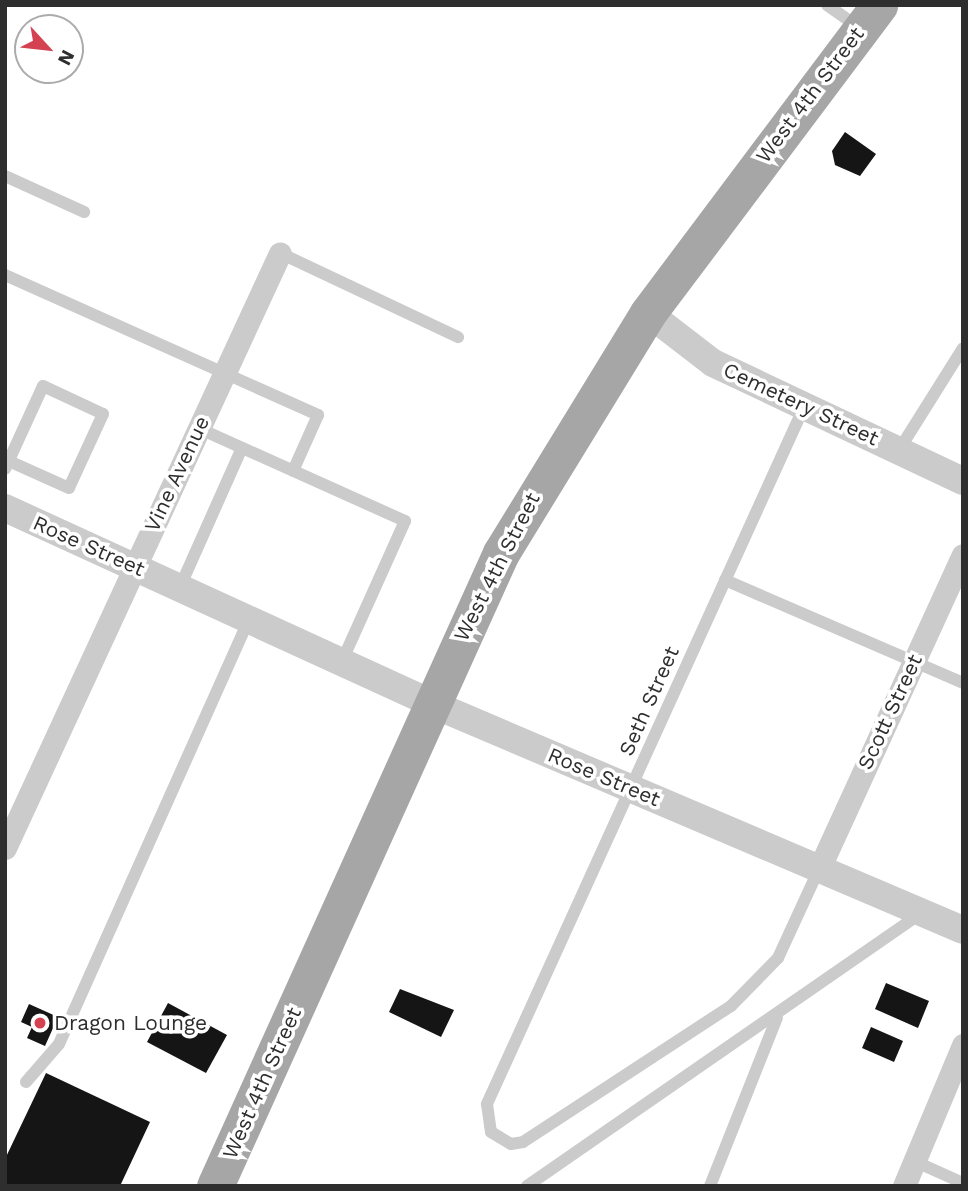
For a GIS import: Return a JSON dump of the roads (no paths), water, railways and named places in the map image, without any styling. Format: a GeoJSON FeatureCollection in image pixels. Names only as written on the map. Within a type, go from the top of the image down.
{"type":"FeatureCollection","features":[{"type":"Feature","properties":{"kind":"main road","name":"West 4th Street"},"geometry":{"type":"LineString","coordinates":[[215,1186],[430,703],[501,553],[649,313],[869,17]]}},
{"type":"Feature","properties":{"kind":"street","name":"Vine Avenue"},"geometry":{"type":"LineString","coordinates":[[5,848],[279,253]]}},
{"type":"Feature","properties":{"kind":"street","name":"Cemetery Street"},"geometry":{"type":"LineString","coordinates":[[649,313],[713,363],[963,481]]}},
{"type":"Feature","properties":{"kind":"street","name":"Rose Street"},"geometry":{"type":"LineString","coordinates":[[5,508],[430,703],[963,930]]}},
{"type":"Feature","properties":{"kind":"street","name":"Scott Street"},"geometry":{"type":"LineString","coordinates":[[819,869],[963,555]]}},
{"type":"Feature","properties":{"kind":"street"},"geometry":{"type":"LineString","coordinates":[[904,1186],[963,1045]]}},
{"type":"Feature","properties":{"kind":"lane"},"geometry":{"type":"LineString","coordinates":[[827,5],[869,17]]}},
{"type":"Feature","properties":{"kind":"lane"},"geometry":{"type":"LineString","coordinates":[[5,176],[84,212]]}},
{"type":"Feature","properties":{"kind":"lane"},"geometry":{"type":"LineString","coordinates":[[279,253],[458,337]]}},
{"type":"Feature","properties":{"kind":"lane"},"geometry":{"type":"LineString","coordinates":[[5,275],[318,415],[293,471]]}},
{"type":"Feature","properties":{"kind":"lane"},"geometry":{"type":"LineString","coordinates":[[899,450],[963,348]]}},
{"type":"Feature","properties":{"kind":"lane"},"geometry":{"type":"LineString","coordinates":[[43,386],[103,414],[69,488],[7,465],[43,386]]}},
{"type":"Feature","properties":{"kind":"lane","name":"Seth Street"},"geometry":{"type":"LineString","coordinates":[[804,407],[486,1104],[491,1132],[511,1144],[523,1142],[760,982],[778,958],[819,869]]}},
{"type":"Feature","properties":{"kind":"lane"},"geometry":{"type":"LineString","coordinates":[[198,428],[405,521],[342,661]]}},
{"type":"Feature","properties":{"kind":"lane"},"geometry":{"type":"LineString","coordinates":[[180,587],[242,448]]}},
{"type":"Feature","properties":{"kind":"lane"},"geometry":{"type":"LineString","coordinates":[[725,580],[963,683]]}},
{"type":"Feature","properties":{"kind":"lane"},"geometry":{"type":"LineString","coordinates":[[26,1082],[42,1071],[65,1033],[249,619]]}},
{"type":"Feature","properties":{"kind":"lane"},"geometry":{"type":"LineString","coordinates":[[527,1186],[777,1018],[922,912]]}},
{"type":"Feature","properties":{"kind":"lane"},"geometry":{"type":"LineString","coordinates":[[710,1186],[777,1018]]}},
{"type":"Feature","properties":{"kind":"lane"},"geometry":{"type":"LineString","coordinates":[[914,1161],[963,1183]]}},
{"type":"Feature","properties":{"kind":"place","name":"Dragon Lounge"},"geometry":{"type":"Point","coordinates":[40,1023]}}]}
